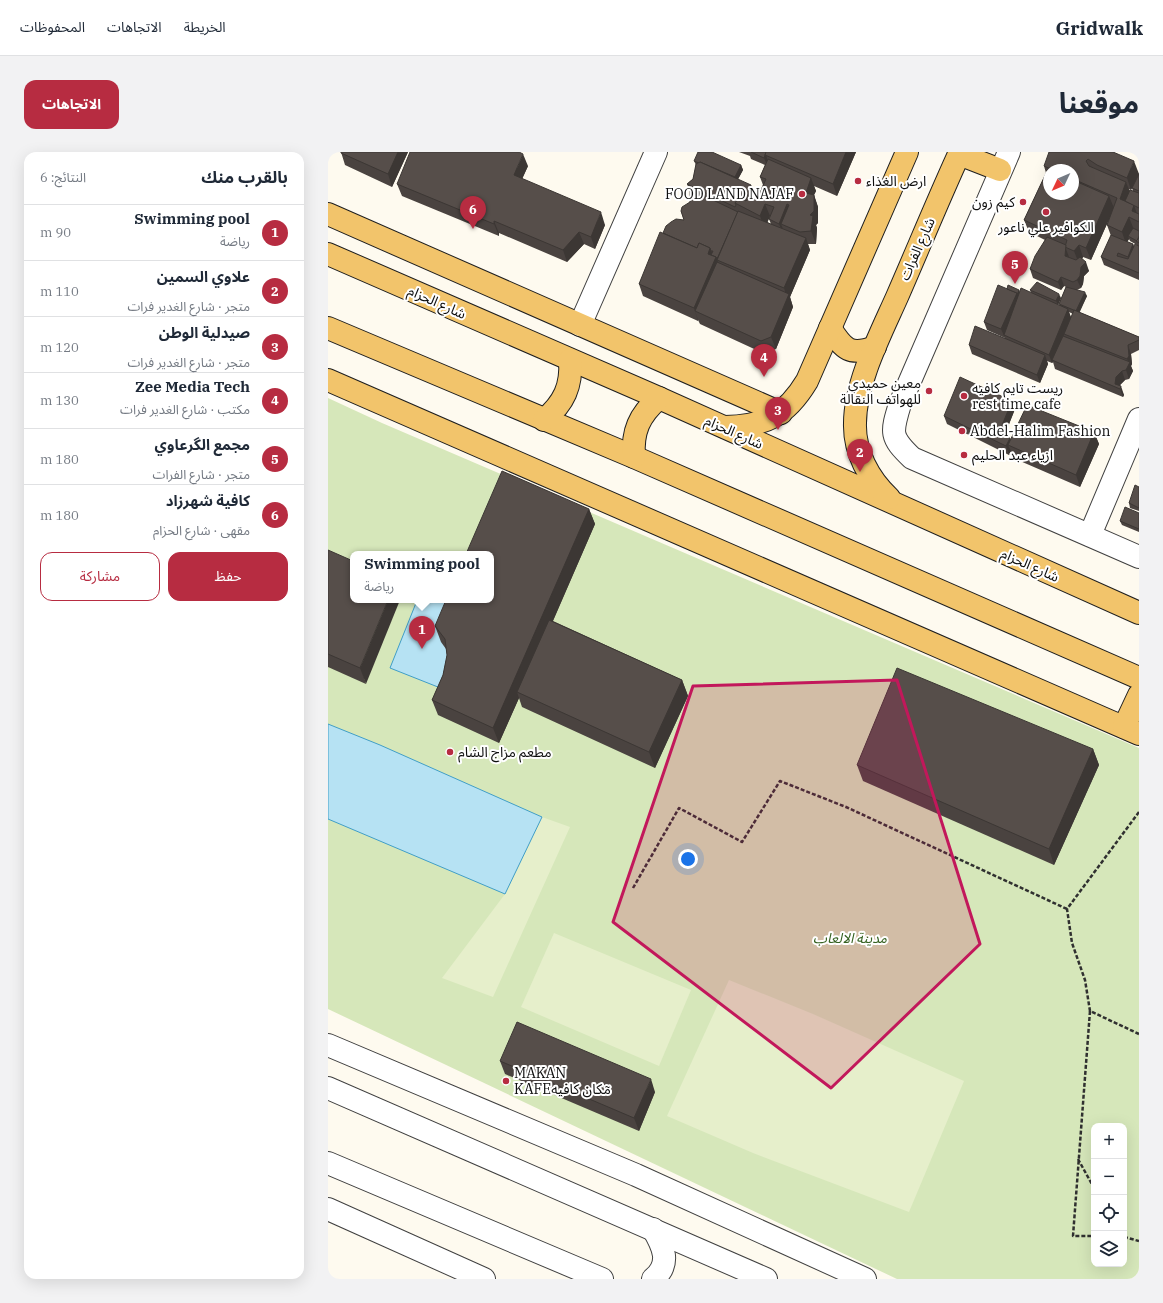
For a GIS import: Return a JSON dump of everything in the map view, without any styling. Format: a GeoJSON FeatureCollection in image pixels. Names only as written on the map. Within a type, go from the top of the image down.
{"type":"FeatureCollection","features":[{"type":"Feature","properties":{"kind":"main road"},"geometry":{"type":"LineString","coordinates":[[724,427],[750,425],[763,422],[781,413],[797,399],[807,381],[907,152]]}},
{"type":"Feature","properties":{"kind":"main road"},"geometry":{"type":"LineString","coordinates":[[959,153],[1005,161]]}},
{"type":"Feature","properties":{"kind":"main road","name":"شارع الفرات"},"geometry":{"type":"LineString","coordinates":[[894,503],[878,487],[865,468],[858,447],[856,432],[856,402],[875,347],[959,153]]}},
{"type":"Feature","properties":{"kind":"main road"},"geometry":{"type":"LineString","coordinates":[[328,214],[781,413]]}},
{"type":"Feature","properties":{"kind":"main road","name":"شارع الحزام"},"geometry":{"type":"LineString","coordinates":[[328,254],[659,398],[1139,613]]}},
{"type":"Feature","properties":{"kind":"main road"},"geometry":{"type":"LineString","coordinates":[[328,328],[634,457],[1139,678]]}},
{"type":"Feature","properties":{"kind":"main road"},"geometry":{"type":"LineString","coordinates":[[830,328],[847,349],[860,352],[875,347]]}},
{"type":"Feature","properties":{"kind":"main road"},"geometry":{"type":"LineString","coordinates":[[544,420],[555,411],[566,394],[571,374],[570,360]]}},
{"type":"Feature","properties":{"kind":"main road"},"geometry":{"type":"LineString","coordinates":[[328,380],[1132,730],[1139,695]]}},
{"type":"Feature","properties":{"kind":"main road"},"geometry":{"type":"LineString","coordinates":[[634,457],[633,444],[637,424],[648,407],[659,398]]}},
{"type":"Feature","properties":{"kind":"street"},"geometry":{"type":"LineString","coordinates":[[580,325],[656,152]]}},
{"type":"Feature","properties":{"kind":"street"},"geometry":{"type":"LineString","coordinates":[[1005,161],[900,404],[895,421],[894,436],[900,446],[912,458],[1139,557]]}},
{"type":"Feature","properties":{"kind":"street"},"geometry":{"type":"LineString","coordinates":[[1090,535],[1139,419]]}},
{"type":"Feature","properties":{"kind":"street"},"geometry":{"type":"LineString","coordinates":[[328,1045],[636,1175],[865,1279]]}},
{"type":"Feature","properties":{"kind":"street"},"geometry":{"type":"LineString","coordinates":[[328,1088],[766,1279]]}},
{"type":"Feature","properties":{"kind":"street"},"geometry":{"type":"LineString","coordinates":[[328,1163],[602,1279]]}},
{"type":"Feature","properties":{"kind":"street"},"geometry":{"type":"LineString","coordinates":[[328,1209],[484,1279]]}},
{"type":"Feature","properties":{"kind":"street"},"geometry":{"type":"LineString","coordinates":[[653,1229],[663,1246],[665,1254],[662,1270],[654,1279]]}},
{"type":"Feature","properties":{"kind":"path"},"geometry":{"type":"LineString","coordinates":[[633,888],[679,808],[742,842],[780,781],[846,807],[1067,909]]}},
{"type":"Feature","properties":{"kind":"path"},"geometry":{"type":"LineString","coordinates":[[1091,1236],[1073,1236],[1077,1159],[1090,1011],[1085,980],[1072,943],[1067,909],[1139,812]]}},
{"type":"Feature","properties":{"kind":"path"},"geometry":{"type":"LineString","coordinates":[[1090,1011],[1139,1034]]}},
{"type":"Feature","properties":{"kind":"path"},"geometry":{"type":"LineString","coordinates":[[1077,1159],[1091,1183]]}},
{"type":"Feature","properties":{"kind":"path"},"geometry":{"type":"LineString","coordinates":[[1127,1238],[1139,1241]]}},
{"type":"Feature","properties":{"kind":"highlighted area"},"geometry":{"type":"Polygon","coordinates":[[[897,680],[980,944],[831,1088],[613,922],[693,686],[897,680]]]}},
{"type":"Feature","properties":{"kind":"green space","name":"مدينة الالعاب"},"geometry":{"type":"Polygon","coordinates":[[[328,398],[382,423],[1139,748],[1139,1279],[897,1279],[328,1009],[328,398]]]}},
{"type":"Feature","properties":{"kind":"green space"},"geometry":{"type":"Polygon","coordinates":[[[542,817],[570,827],[493,997],[442,978],[505,894],[542,817]]]}},
{"type":"Feature","properties":{"kind":"green space"},"geometry":{"type":"Polygon","coordinates":[[[554,933],[691,990],[659,1066],[521,1007],[554,933]]]}},
{"type":"Feature","properties":{"kind":"green space"},"geometry":{"type":"Polygon","coordinates":[[[729,980],[813,1014],[964,1081],[909,1212],[753,1153],[667,1116],[729,980]]]}},
{"type":"Feature","properties":{"kind":"water"},"geometry":{"type":"Polygon","coordinates":[[[416,603],[449,603],[451,655],[448,691],[390,668],[416,603]]]}},
{"type":"Feature","properties":{"kind":"water"},"geometry":{"type":"Polygon","coordinates":[[[328,724],[380,745],[542,817],[505,894],[328,819],[328,724]]]}},
{"type":"Feature","properties":{"kind":"building"},"geometry":{"type":"Polygon","coordinates":[[[341,152],[398,152],[388,174],[341,152]]]}},
{"type":"Feature","properties":{"kind":"building"},"geometry":{"type":"Polygon","coordinates":[[[410,152],[519,152],[523,154],[514,175],[601,212],[591,237],[579,232],[563,250],[494,221],[494,224],[397,184],[410,152]]]}},
{"type":"Feature","properties":{"kind":"building"},"geometry":{"type":"Polygon","coordinates":[[[698,152],[712,152],[741,165],[735,177],[700,162],[694,161],[698,152]]]}},
{"type":"Feature","properties":{"kind":"building"},"geometry":{"type":"Polygon","coordinates":[[[751,152],[766,152],[764,158],[751,152]]]}},
{"type":"Feature","properties":{"kind":"building"},"geometry":{"type":"Polygon","coordinates":[[[766,152],[846,152],[833,184],[765,155],[766,152]]]}},
{"type":"Feature","properties":{"kind":"building"},"geometry":{"type":"Polygon","coordinates":[[[1049,152],[1113,152],[1134,161],[1127,178],[1097,165],[1088,159],[1086,161],[1089,166],[1126,182],[1120,199],[1134,205],[1132,211],[1139,214],[1139,222],[1129,217],[1122,232],[1107,225],[1117,198],[1079,182],[1079,164],[1045,164],[1049,152]]]}},
{"type":"Feature","properties":{"kind":"building"},"geometry":{"type":"Polygon","coordinates":[[[768,159],[811,178],[806,193],[814,195],[814,211],[810,215],[813,216],[811,231],[800,232],[781,224],[789,205],[787,204],[779,224],[769,219],[774,207],[765,204],[760,216],[735,203],[737,200],[740,201],[741,198],[746,201],[750,196],[757,199],[766,179],[760,177],[768,159]]]}},
{"type":"Feature","properties":{"kind":"building"},"geometry":{"type":"Polygon","coordinates":[[[700,162],[751,185],[748,195],[740,193],[735,203],[735,207],[687,184],[693,179],[696,164],[700,162]]]}},
{"type":"Feature","properties":{"kind":"building"},"geometry":{"type":"Polygon","coordinates":[[[1139,174],[1139,191],[1132,188],[1139,174]]]}},
{"type":"Feature","properties":{"kind":"building"},"geometry":{"type":"Polygon","coordinates":[[[1043,180],[1043,200],[1079,200],[1079,183],[1109,196],[1086,248],[1079,245],[1074,251],[1065,247],[1067,240],[1024,220],[1043,180]]]}},
{"type":"Feature","properties":{"kind":"building"},"geometry":{"type":"Polygon","coordinates":[[[690,189],[738,212],[717,259],[711,255],[713,251],[711,251],[710,248],[699,243],[697,248],[663,233],[666,226],[671,222],[676,219],[684,220],[681,211],[682,207],[690,202],[690,189]]]}},
{"type":"Feature","properties":{"kind":"building"},"geometry":{"type":"Polygon","coordinates":[[[1130,190],[1139,193],[1139,208],[1125,201],[1130,190]]]}},
{"type":"Feature","properties":{"kind":"building"},"geometry":{"type":"Polygon","coordinates":[[[738,211],[806,238],[784,288],[717,260],[738,211]]]}},
{"type":"Feature","properties":{"kind":"building"},"geometry":{"type":"Polygon","coordinates":[[[1133,228],[1139,231],[1137,241],[1128,236],[1133,228]]]}},
{"type":"Feature","properties":{"kind":"building"},"geometry":{"type":"Polygon","coordinates":[[[660,232],[697,248],[699,243],[710,248],[708,254],[716,257],[694,308],[639,284],[660,232]]]}},
{"type":"Feature","properties":{"kind":"building"},"geometry":{"type":"Polygon","coordinates":[[[1111,235],[1133,244],[1128,257],[1118,253],[1117,256],[1128,259],[1135,244],[1139,246],[1139,273],[1101,257],[1111,235]]]}},
{"type":"Feature","properties":{"kind":"building"},"geometry":{"type":"Polygon","coordinates":[[[1047,237],[1066,245],[1065,256],[1076,260],[1080,257],[1086,262],[1081,267],[1080,276],[1077,280],[1073,282],[1061,277],[1058,282],[1030,269],[1035,256],[1047,237]]]}},
{"type":"Feature","properties":{"kind":"building"},"geometry":{"type":"Polygon","coordinates":[[[717,262],[789,294],[771,337],[761,341],[695,311],[717,262]]]}},
{"type":"Feature","properties":{"kind":"building"},"geometry":{"type":"Polygon","coordinates":[[[1037,282],[1059,294],[1056,301],[1030,290],[1037,282]]]}},
{"type":"Feature","properties":{"kind":"building"},"geometry":{"type":"Polygon","coordinates":[[[998,285],[1017,293],[1001,329],[984,322],[998,285]]]}},
{"type":"Feature","properties":{"kind":"building"},"geometry":{"type":"Polygon","coordinates":[[[1008,285],[1019,290],[1017,295],[1017,293],[1007,289],[1008,285]]]}},
{"type":"Feature","properties":{"kind":"building"},"geometry":{"type":"Polygon","coordinates":[[[1066,287],[1085,292],[1076,311],[1059,304],[1066,287]]]}},
{"type":"Feature","properties":{"kind":"building"},"geometry":{"type":"Polygon","coordinates":[[[1021,288],[1068,309],[1049,355],[1004,335],[1021,288]]]}},
{"type":"Feature","properties":{"kind":"building"},"geometry":{"type":"Polygon","coordinates":[[[1074,310],[1139,337],[1139,340],[1128,345],[1129,356],[1127,359],[1064,334],[1074,310]]]}},
{"type":"Feature","properties":{"kind":"building"},"geometry":{"type":"Polygon","coordinates":[[[975,326],[1045,355],[1037,375],[969,345],[975,326]]]}},
{"type":"Feature","properties":{"kind":"building"},"geometry":{"type":"Polygon","coordinates":[[[1063,336],[1130,362],[1126,370],[1122,371],[1116,377],[1115,384],[1121,386],[1120,389],[1052,360],[1063,336]]]}},
{"type":"Feature","properties":{"kind":"building"},"geometry":{"type":"Polygon","coordinates":[[[960,377],[1012,401],[998,435],[1010,438],[1006,446],[944,416],[960,377]]]}},
{"type":"Feature","properties":{"kind":"building"},"geometry":{"type":"Polygon","coordinates":[[[1027,405],[1094,432],[1076,475],[1008,445],[1027,405]]]}},
{"type":"Feature","properties":{"kind":"building"},"geometry":{"type":"Polygon","coordinates":[[[502,471],[589,509],[493,728],[432,700],[443,675],[447,655],[445,639],[435,626],[445,603],[494,603],[494,551],[467,551],[502,471]]]}},
{"type":"Feature","properties":{"kind":"building"},"geometry":{"type":"Polygon","coordinates":[[[1135,485],[1139,487],[1139,508],[1129,503],[1135,485]]]}},
{"type":"Feature","properties":{"kind":"building"},"geometry":{"type":"Polygon","coordinates":[[[1125,507],[1139,513],[1139,529],[1120,521],[1125,507]]]}},
{"type":"Feature","properties":{"kind":"building"},"geometry":{"type":"Polygon","coordinates":[[[328,550],[350,560],[350,603],[387,603],[360,668],[328,654],[328,550]]]}},
{"type":"Feature","properties":{"kind":"building"},"geometry":{"type":"Polygon","coordinates":[[[549,620],[682,680],[649,752],[517,692],[549,620]]]}},
{"type":"Feature","properties":{"kind":"building"},"geometry":{"type":"Polygon","coordinates":[[[897,668],[1093,749],[1049,849],[857,765],[897,668]]]}},
{"type":"Feature","properties":{"kind":"building"},"geometry":{"type":"Polygon","coordinates":[[[517,1022],[651,1079],[634,1118],[500,1061],[517,1022]]]}},
{"type":"Feature","properties":{"kind":"place","name":"ارض الغذاء"},"geometry":{"type":"Point","coordinates":[858,181]}},
{"type":"Feature","properties":{"kind":"place","name":"FOOD LAND NAJAF"},"geometry":{"type":"Point","coordinates":[802,194]}},
{"type":"Feature","properties":{"kind":"place","name":"كيم زون"},"geometry":{"type":"Point","coordinates":[1023,202]}},
{"type":"Feature","properties":{"kind":"place","name":"الكوافير علي ناعور"},"geometry":{"type":"Point","coordinates":[1046,212]}},
{"type":"Feature","properties":{"kind":"place","name":"كافية شهرزاد"},"geometry":{"type":"Point","coordinates":[473,229]}},
{"type":"Feature","properties":{"kind":"place","name":"مجمع الگرعاوي"},"geometry":{"type":"Point","coordinates":[1015,284]}},
{"type":"Feature","properties":{"kind":"place","name":"Zee Media Tech"},"geometry":{"type":"Point","coordinates":[764,377]}},
{"type":"Feature","properties":{"kind":"place","name":"معين حميدي للهواتف النقالة"},"geometry":{"type":"Point","coordinates":[929,391]}},
{"type":"Feature","properties":{"kind":"place","name":"ريست تايم كافيه rest time cafe"},"geometry":{"type":"Point","coordinates":[964,396]}},
{"type":"Feature","properties":{"kind":"place","name":"صيدلية الوطن"},"geometry":{"type":"Point","coordinates":[778,430]}},
{"type":"Feature","properties":{"kind":"place","name":"Abdel-Halim Fashion"},"geometry":{"type":"Point","coordinates":[962,431]}},
{"type":"Feature","properties":{"kind":"place","name":"ازياء عبد الحليم"},"geometry":{"type":"Point","coordinates":[964,455]}},
{"type":"Feature","properties":{"kind":"place","name":"علاوي السمين"},"geometry":{"type":"Point","coordinates":[860,472]}},
{"type":"Feature","properties":{"kind":"place","name":"Swimming pool"},"geometry":{"type":"Point","coordinates":[422,649]}},
{"type":"Feature","properties":{"kind":"place","name":"مطعم مزاج الشام"},"geometry":{"type":"Point","coordinates":[450,752]}},
{"type":"Feature","properties":{"kind":"place","name":"MAKAN KAFEمٓكان كافيه"},"geometry":{"type":"Point","coordinates":[506,1081]}}]}
